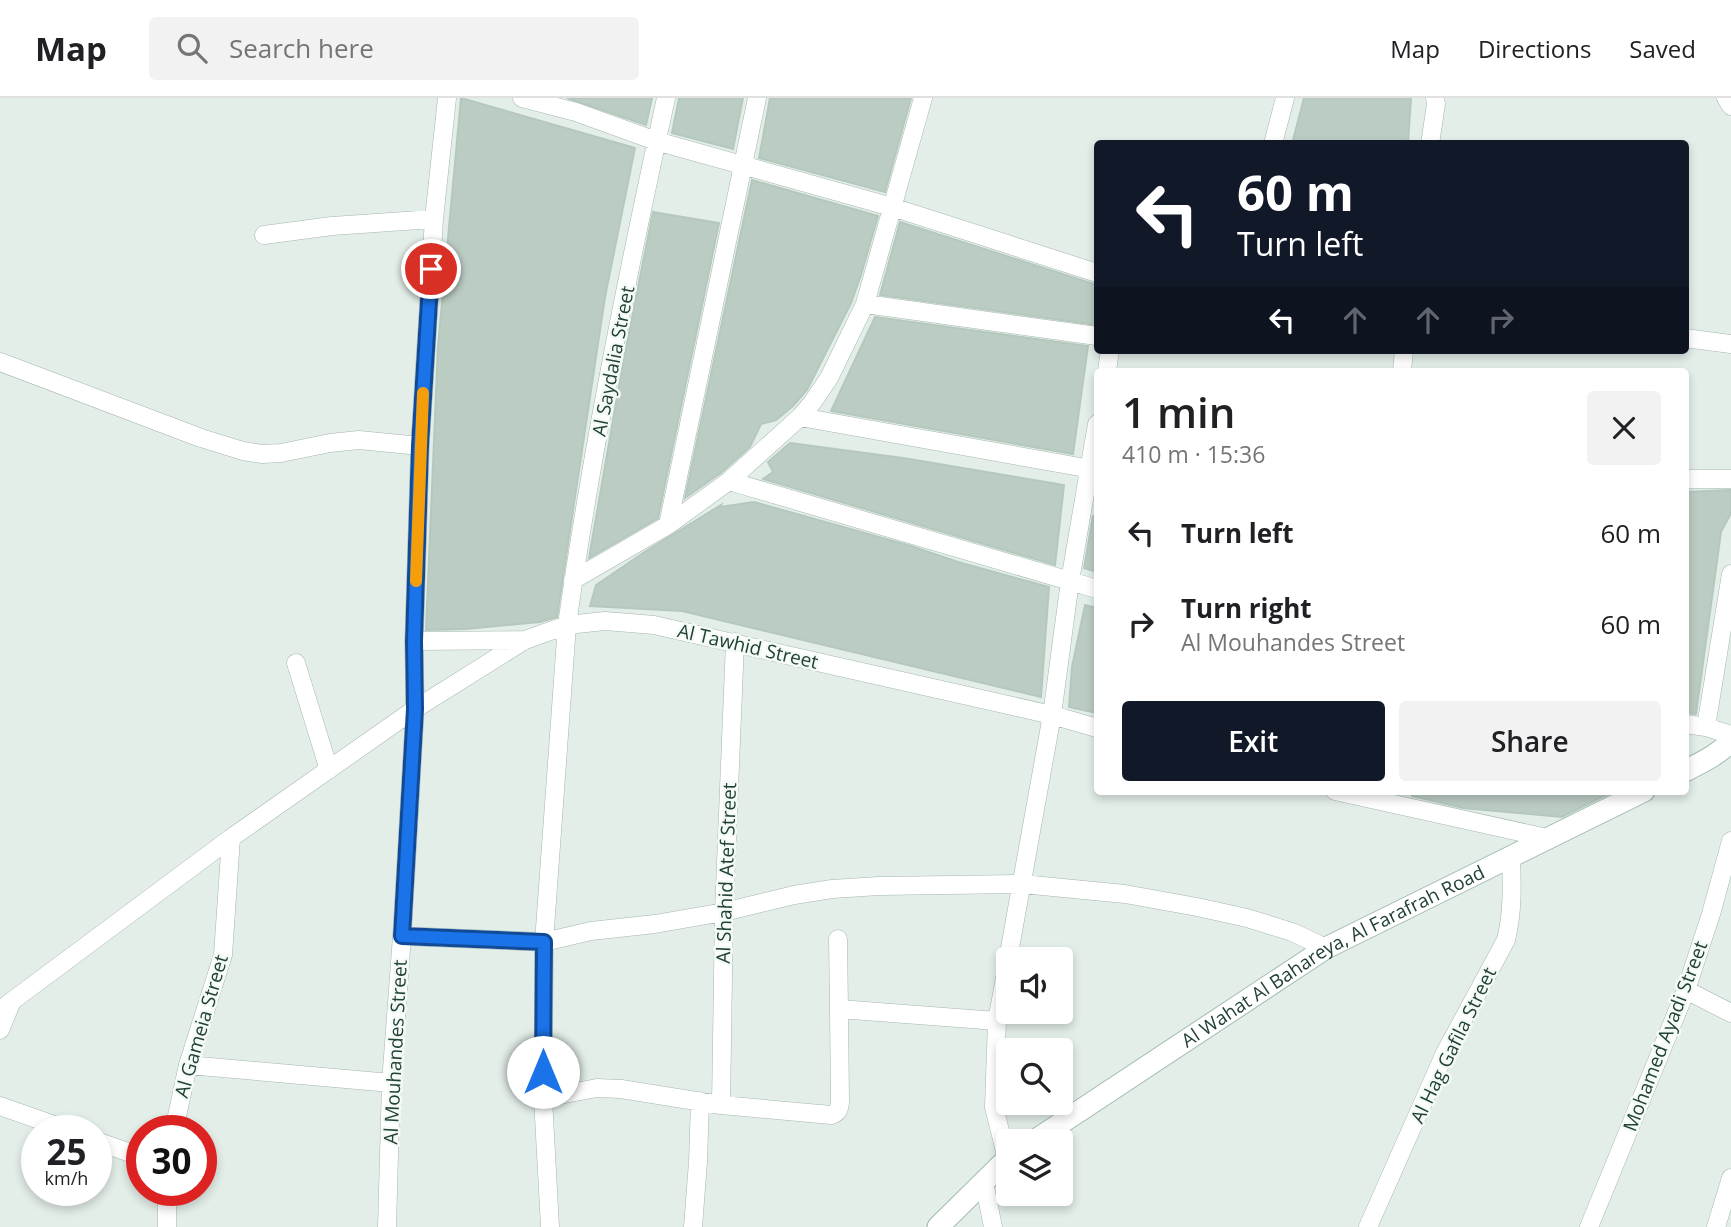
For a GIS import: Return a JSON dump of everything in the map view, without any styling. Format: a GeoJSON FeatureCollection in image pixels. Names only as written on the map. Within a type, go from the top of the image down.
{"type":"FeatureCollection","features":[{"type":"Feature","properties":{"kind":"main road"},"geometry":{"type":"LineString","coordinates":[[1689,769],[1724,749],[1731,741]]}},
{"type":"Feature","properties":{"kind":"main road","name":"Al Wahat Al Bahareya, Al Farafrah Road"},"geometry":{"type":"LineString","coordinates":[[1052,1129],[1325,948],[1636,795]]}},
{"type":"Feature","properties":{"kind":"main road"},"geometry":{"type":"LineString","coordinates":[[938,1227],[996,1170]]}},
{"type":"Feature","properties":{"kind":"street","name":"Al Mouhandes Street"},"geometry":{"type":"LineString","coordinates":[[387,1227],[391,1083],[415,709],[414,641],[420,446],[434,219],[447,98]]}},
{"type":"Feature","properties":{"kind":"street"},"geometry":{"type":"LineString","coordinates":[[522,98],[576,112],[656,141],[892,207],[1094,272]]}},
{"type":"Feature","properties":{"kind":"street","name":"Al Saydalia Street"},"geometry":{"type":"LineString","coordinates":[[550,1227],[542,1098],[544,942],[567,625],[614,348],[666,98]]}},
{"type":"Feature","properties":{"kind":"street"},"geometry":{"type":"LineString","coordinates":[[668,525],[757,98]]}},
{"type":"Feature","properties":{"kind":"street"},"geometry":{"type":"LineString","coordinates":[[573,580],[668,525],[729,481],[812,403],[829,377],[865,304],[923,98]]}},
{"type":"Feature","properties":{"kind":"street"},"geometry":{"type":"LineString","coordinates":[[1274,140],[1285,98]]}},
{"type":"Feature","properties":{"kind":"street"},"geometry":{"type":"LineString","coordinates":[[1431,140],[1435,98]]}},
{"type":"Feature","properties":{"kind":"street"},"geometry":{"type":"LineString","coordinates":[[1726,98],[1731,106]]}},
{"type":"Feature","properties":{"kind":"street"},"geometry":{"type":"LineString","coordinates":[[264,235],[331,226],[434,219]]}},
{"type":"Feature","properties":{"kind":"street"},"geometry":{"type":"LineString","coordinates":[[865,304],[1094,336]]}},
{"type":"Feature","properties":{"kind":"street"},"geometry":{"type":"LineString","coordinates":[[1689,339],[1731,344]]}},
{"type":"Feature","properties":{"kind":"street"},"geometry":{"type":"LineString","coordinates":[[0,362],[201,438],[243,451],[281,453],[359,440],[420,446]]}},
{"type":"Feature","properties":{"kind":"street"},"geometry":{"type":"LineString","coordinates":[[800,417],[1093,470],[1069,581],[1052,715],[1010,947]]}},
{"type":"Feature","properties":{"kind":"street"},"geometry":{"type":"LineString","coordinates":[[1689,479],[1731,479]]}},
{"type":"Feature","properties":{"kind":"street"},"geometry":{"type":"LineString","coordinates":[[729,481],[1094,588]]}},
{"type":"Feature","properties":{"kind":"street"},"geometry":{"type":"LineString","coordinates":[[1706,727],[1731,574]]}},
{"type":"Feature","properties":{"kind":"street","name":"Al Tawhid Street"},"geometry":{"type":"LineString","coordinates":[[6,1006],[231,838],[415,709],[525,640],[567,625],[605,621],[654,625],[1052,715],[1094,727]]}},
{"type":"Feature","properties":{"kind":"street"},"geometry":{"type":"LineString","coordinates":[[414,641],[525,640]]}},
{"type":"Feature","properties":{"kind":"street","name":"Al Shahid Atef Street"},"geometry":{"type":"LineString","coordinates":[[721,1105],[724,912],[735,642]]}},
{"type":"Feature","properties":{"kind":"street"},"geometry":{"type":"LineString","coordinates":[[296,663],[329,770]]}},
{"type":"Feature","properties":{"kind":"street"},"geometry":{"type":"LineString","coordinates":[[1689,725],[1731,735]]}},
{"type":"Feature","properties":{"kind":"street"},"geometry":{"type":"LineString","coordinates":[[1353,795],[1547,838]]}},
{"type":"Feature","properties":{"kind":"street","name":"Al Gameia Street"},"geometry":{"type":"LineString","coordinates":[[177,1115],[188,1065],[223,955],[231,838]]}},
{"type":"Feature","properties":{"kind":"street","name":"Mohamed Ayadi Street"},"geometry":{"type":"LineString","coordinates":[[1589,1227],[1686,990],[1731,842]]}},
{"type":"Feature","properties":{"kind":"street","name":"Al Hag Gafila Street"},"geometry":{"type":"LineString","coordinates":[[1368,1227],[1445,1053],[1506,940],[1513,901],[1511,857]]}},
{"type":"Feature","properties":{"kind":"street"},"geometry":{"type":"LineString","coordinates":[[402,936],[544,942],[591,931],[655,924],[724,912],[832,889],[1022,884],[1125,894],[1197,907],[1293,932],[1325,948]]}},
{"type":"Feature","properties":{"kind":"street"},"geometry":{"type":"LineString","coordinates":[[542,1098],[597,1088],[621,1088],[721,1105],[836,1114],[841,1103],[838,939]]}},
{"type":"Feature","properties":{"kind":"street"},"geometry":{"type":"LineString","coordinates":[[1686,990],[1731,1013]]}},
{"type":"Feature","properties":{"kind":"street"},"geometry":{"type":"LineString","coordinates":[[0,1030],[6,1006]]}},
{"type":"Feature","properties":{"kind":"street"},"geometry":{"type":"LineString","coordinates":[[838,1009],[996,1021]]}},
{"type":"Feature","properties":{"kind":"street"},"geometry":{"type":"LineString","coordinates":[[997,1024],[994,1107],[1000,1129]]}},
{"type":"Feature","properties":{"kind":"street"},"geometry":{"type":"LineString","coordinates":[[188,1065],[391,1083]]}},
{"type":"Feature","properties":{"kind":"street"},"geometry":{"type":"LineString","coordinates":[[693,1227],[700,1101]]}},
{"type":"Feature","properties":{"kind":"street"},"geometry":{"type":"LineString","coordinates":[[0,1106],[26,1115]]}},
{"type":"Feature","properties":{"kind":"street"},"geometry":{"type":"LineString","coordinates":[[1716,1227],[1731,1178]]}},
{"type":"Feature","properties":{"kind":"street"},"geometry":{"type":"LineString","coordinates":[[984,1182],[993,1227]]}},
{"type":"Feature","properties":{"kind":"street"},"geometry":{"type":"LineString","coordinates":[[167,1206],[167,1227]]}},
{"type":"Feature","properties":{"kind":"building"},"geometry":{"type":"Polygon","coordinates":[[[461,98],[635,148],[605,297],[557,617],[540,622],[426,630],[438,346],[461,98]]]}},
{"type":"Feature","properties":{"kind":"building"},"geometry":{"type":"Polygon","coordinates":[[[567,98],[652,98],[646,125],[567,98]]]}},
{"type":"Feature","properties":{"kind":"building"},"geometry":{"type":"Polygon","coordinates":[[[679,98],[743,98],[733,149],[672,133],[679,98]]]}},
{"type":"Feature","properties":{"kind":"building"},"geometry":{"type":"Polygon","coordinates":[[[770,98],[911,98],[885,192],[759,158],[770,98]]]}},
{"type":"Feature","properties":{"kind":"building"},"geometry":{"type":"Polygon","coordinates":[[[1304,98],[1411,98],[1408,140],[1293,140],[1304,98]]]}},
{"type":"Feature","properties":{"kind":"building"},"geometry":{"type":"Polygon","coordinates":[[[752,180],[878,216],[851,303],[807,390],[776,420],[761,424],[750,447],[722,472],[685,498],[752,180]]]}},
{"type":"Feature","properties":{"kind":"building"},"geometry":{"type":"Polygon","coordinates":[[[653,212],[719,223],[658,518],[589,558],[623,363],[653,212]]]}},
{"type":"Feature","properties":{"kind":"building"},"geometry":{"type":"Polygon","coordinates":[[[900,222],[1094,284],[1094,325],[880,295],[900,222]]]}},
{"type":"Feature","properties":{"kind":"building"},"geometry":{"type":"Polygon","coordinates":[[[875,317],[1088,346],[1073,454],[831,411],[875,317]]]}},
{"type":"Feature","properties":{"kind":"building"},"geometry":{"type":"Polygon","coordinates":[[[790,443],[903,458],[1064,485],[1055,565],[763,479],[773,472],[768,462],[790,443]]]}},
{"type":"Feature","properties":{"kind":"building"},"geometry":{"type":"Polygon","coordinates":[[[1731,490],[1731,513],[1721,532],[1696,714],[1689,713],[1689,492],[1731,490]]]}},
{"type":"Feature","properties":{"kind":"building"},"geometry":{"type":"Polygon","coordinates":[[[754,502],[1049,587],[1041,697],[682,611],[590,606],[596,585],[646,551],[721,505],[720,507],[754,502]]]}},
{"type":"Feature","properties":{"kind":"building"},"geometry":{"type":"Polygon","coordinates":[[[1093,516],[1094,516],[1094,571],[1084,568],[1093,516]]]}},
{"type":"Feature","properties":{"kind":"building"},"geometry":{"type":"Polygon","coordinates":[[[1085,605],[1094,607],[1094,712],[1069,707],[1072,667],[1085,605]]]}},
{"type":"Feature","properties":{"kind":"building"},"geometry":{"type":"Polygon","coordinates":[[[1606,795],[1562,817],[1463,808],[1412,796],[1606,795]]]}},
{"type":"Feature","properties":{"kind":"slow traffic"},"geometry":{"type":"LineString","coordinates":[[416,581],[423,393]]}},
{"type":"Feature","properties":{"kind":"route"},"geometry":{"type":"LineString","coordinates":[[431,269],[420,446],[414,641],[415,709],[402,936],[544,942],[543,1072]]}}]}
